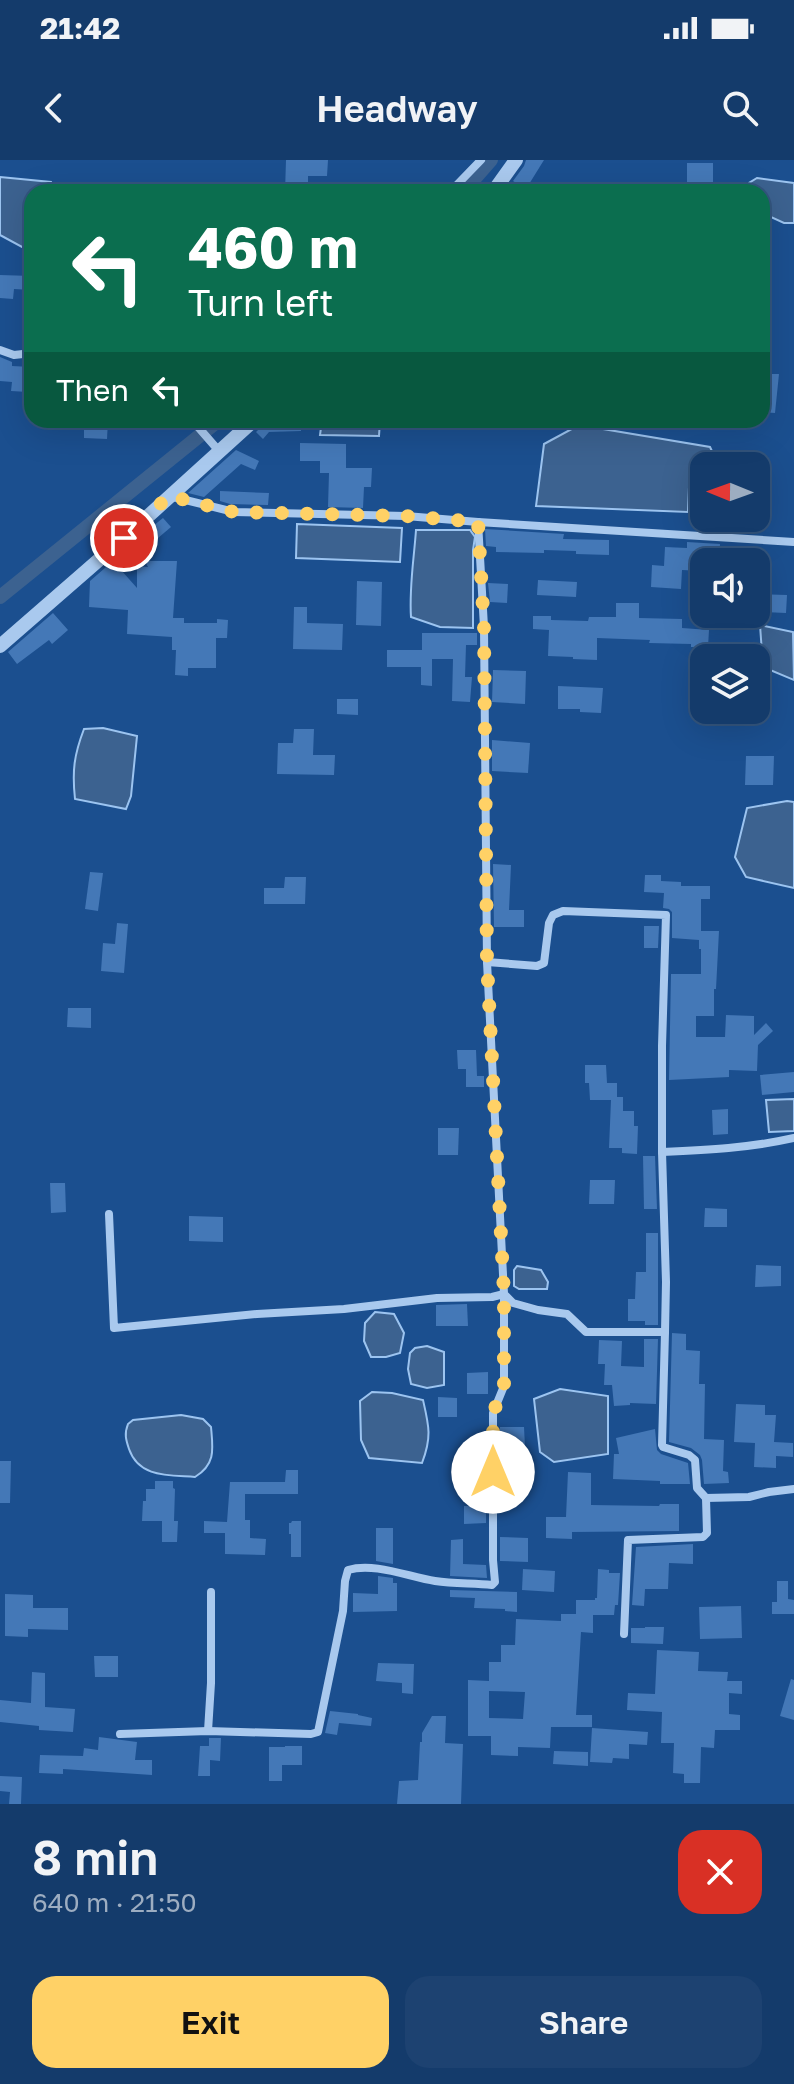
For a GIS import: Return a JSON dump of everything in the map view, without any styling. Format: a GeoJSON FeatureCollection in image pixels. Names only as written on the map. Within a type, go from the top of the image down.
{"type":"FeatureCollection","features":[{"type":"Feature","properties":{"kind":"street"},"geometry":{"type":"LineString","coordinates":[[458,184],[481,160]]}},
{"type":"Feature","properties":{"kind":"street"},"geometry":{"type":"LineString","coordinates":[[499,184],[516,160]]}},
{"type":"Feature","properties":{"kind":"street"},"geometry":{"type":"LineString","coordinates":[[0,350],[14,355],[24,354]]}},
{"type":"Feature","properties":{"kind":"street"},"geometry":{"type":"LineString","coordinates":[[199,428],[214,446]]}},
{"type":"Feature","properties":{"kind":"street"},"geometry":{"type":"LineString","coordinates":[[0,646],[169,496],[214,446],[242,428]]}},
{"type":"Feature","properties":{"kind":"street"},"geometry":{"type":"LineString","coordinates":[[169,496],[234,512],[406,516],[794,542]]}},
{"type":"Feature","properties":{"kind":"street"},"geometry":{"type":"LineString","coordinates":[[120,1734],[318,1732],[343,1611],[348,1570],[356,1567],[393,1571],[437,1582],[492,1585],[495,1582],[493,1413],[504,1386],[504,1294],[487,962],[484,627],[478,522]]}},
{"type":"Feature","properties":{"kind":"street"},"geometry":{"type":"LineString","coordinates":[[487,962],[537,966],[544,963],[549,923],[553,915],[563,911],[666,915],[662,1046],[666,1282],[662,1445],[695,1460],[697,1488],[706,1498],[707,1533],[703,1537],[628,1540],[624,1634]]}},
{"type":"Feature","properties":{"kind":"street"},"geometry":{"type":"LineString","coordinates":[[662,1152],[721,1150],[794,1138]]}},
{"type":"Feature","properties":{"kind":"street"},"geometry":{"type":"LineString","coordinates":[[109,1214],[114,1328],[504,1294]]}},
{"type":"Feature","properties":{"kind":"street"},"geometry":{"type":"LineString","coordinates":[[504,1294],[513,1303],[567,1314],[586,1332],[665,1332]]}},
{"type":"Feature","properties":{"kind":"street"},"geometry":{"type":"LineString","coordinates":[[706,1498],[749,1497],[794,1489]]}},
{"type":"Feature","properties":{"kind":"street"},"geometry":{"type":"LineString","coordinates":[[208,1731],[211,1592]]}},
{"type":"Feature","properties":{"kind":"water"},"geometry":{"type":"Polygon","coordinates":[[[0,177],[51,182],[24,184],[24,247],[0,235],[0,177]]]}},
{"type":"Feature","properties":{"kind":"water"},"geometry":{"type":"Polygon","coordinates":[[[757,178],[794,183],[794,223],[784,223],[770,217],[770,184],[749,183],[757,178]]]}},
{"type":"Feature","properties":{"kind":"water"},"geometry":{"type":"Polygon","coordinates":[[[321,428],[380,428],[379,436],[320,435],[321,428]]]}},
{"type":"Feature","properties":{"kind":"water"},"geometry":{"type":"Polygon","coordinates":[[[573,428],[597,428],[710,447],[712,452],[690,452],[688,512],[536,506],[544,444],[573,428]]]}},
{"type":"Feature","properties":{"kind":"water"},"geometry":{"type":"Polygon","coordinates":[[[297,524],[402,528],[400,562],[296,558],[297,524]]]}},
{"type":"Feature","properties":{"kind":"water"},"geometry":{"type":"Polygon","coordinates":[[[416,530],[470,530],[475,537],[473,628],[440,627],[411,617],[416,530]]]}},
{"type":"Feature","properties":{"kind":"water"},"geometry":{"type":"Polygon","coordinates":[[[760,628],[793,632],[794,680],[770,670],[770,644],[761,644],[760,628]]]}},
{"type":"Feature","properties":{"kind":"water"},"geometry":{"type":"Polygon","coordinates":[[[103,728],[137,736],[131,796],[126,809],[75,799],[75,763],[84,729],[103,728]]]}},
{"type":"Feature","properties":{"kind":"water"},"geometry":{"type":"Polygon","coordinates":[[[794,802],[794,888],[746,877],[735,857],[747,808],[794,802]]]}},
{"type":"Feature","properties":{"kind":"water"},"geometry":{"type":"Polygon","coordinates":[[[794,1099],[794,1131],[769,1132],[766,1100],[794,1099]]]}},
{"type":"Feature","properties":{"kind":"water"},"geometry":{"type":"Polygon","coordinates":[[[517,1266],[541,1270],[548,1282],[547,1289],[519,1289],[514,1286],[517,1266]]]}},
{"type":"Feature","properties":{"kind":"water"},"geometry":{"type":"Polygon","coordinates":[[[375,1312],[394,1314],[404,1333],[400,1353],[371,1357],[364,1341],[365,1323],[375,1312]]]}},
{"type":"Feature","properties":{"kind":"water"},"geometry":{"type":"Polygon","coordinates":[[[427,1346],[444,1352],[444,1385],[427,1388],[411,1384],[408,1369],[410,1353],[415,1348],[427,1346]]]}},
{"type":"Feature","properties":{"kind":"water"},"geometry":{"type":"Polygon","coordinates":[[[560,1389],[608,1396],[608,1454],[554,1462],[540,1452],[534,1399],[560,1389]]]}},
{"type":"Feature","properties":{"kind":"water"},"geometry":{"type":"Polygon","coordinates":[[[372,1392],[423,1400],[428,1432],[422,1463],[369,1458],[361,1440],[360,1401],[372,1392]]]}},
{"type":"Feature","properties":{"kind":"water"},"geometry":{"type":"Polygon","coordinates":[[[181,1415],[203,1419],[211,1427],[212,1449],[207,1467],[195,1477],[165,1475],[140,1465],[127,1443],[128,1424],[133,1420],[181,1415]]]}},
{"type":"Feature","properties":{"kind":"building"},"geometry":{"type":"Polygon","coordinates":[[[286,160],[328,160],[327,176],[308,176],[308,184],[285,184],[286,160]]]}},
{"type":"Feature","properties":{"kind":"building"},"geometry":{"type":"Polygon","coordinates":[[[526,160],[544,160],[529,184],[518,184],[513,181],[526,160]]]}},
{"type":"Feature","properties":{"kind":"building"},"geometry":{"type":"Polygon","coordinates":[[[687,163],[713,163],[713,184],[687,184],[687,163]]]}},
{"type":"Feature","properties":{"kind":"building"},"geometry":{"type":"Polygon","coordinates":[[[0,275],[24,276],[24,290],[14,289],[13,299],[0,298],[0,275]]]}},
{"type":"Feature","properties":{"kind":"building"},"geometry":{"type":"Polygon","coordinates":[[[0,357],[12,362],[12,366],[24,367],[24,392],[11,391],[12,382],[0,381],[0,357]]]}},
{"type":"Feature","properties":{"kind":"building"},"geometry":{"type":"Polygon","coordinates":[[[770,374],[779,374],[775,413],[770,413],[770,374]]]}},
{"type":"Feature","properties":{"kind":"building"},"geometry":{"type":"Polygon","coordinates":[[[84,428],[108,428],[107,439],[84,438],[84,428]]]}},
{"type":"Feature","properties":{"kind":"building"},"geometry":{"type":"Polygon","coordinates":[[[260,428],[301,428],[301,431],[269,432],[263,439],[256,432],[260,428]]]}},
{"type":"Feature","properties":{"kind":"building"},"geometry":{"type":"Polygon","coordinates":[[[300,443],[346,444],[346,468],[372,468],[371,487],[364,487],[363,508],[328,507],[329,473],[320,473],[320,461],[300,461],[300,443]]]}},
{"type":"Feature","properties":{"kind":"building"},"geometry":{"type":"Polygon","coordinates":[[[236,450],[259,461],[255,470],[241,464],[204,497],[188,493],[236,450]]]}},
{"type":"Feature","properties":{"kind":"building"},"geometry":{"type":"Polygon","coordinates":[[[220,491],[269,493],[268,505],[230,504],[220,501],[220,491]]]}},
{"type":"Feature","properties":{"kind":"building"},"geometry":{"type":"Polygon","coordinates":[[[163,518],[171,527],[151,544],[143,534],[163,518]]]}},
{"type":"Feature","properties":{"kind":"building"},"geometry":{"type":"Polygon","coordinates":[[[485,529],[564,534],[563,539],[609,540],[609,555],[544,550],[544,553],[496,552],[496,547],[486,546],[485,529]]]}},
{"type":"Feature","properties":{"kind":"building"},"geometry":{"type":"Polygon","coordinates":[[[687,542],[720,544],[720,548],[690,548],[690,570],[682,570],[681,589],[651,587],[652,565],[664,566],[665,547],[687,548],[687,542]]]}},
{"type":"Feature","properties":{"kind":"building"},"geometry":{"type":"Polygon","coordinates":[[[113,561],[137,588],[137,566],[148,567],[145,561],[177,561],[173,618],[184,618],[184,623],[228,620],[227,638],[216,638],[216,668],[188,668],[188,676],[175,675],[176,650],[172,650],[172,637],[127,634],[128,610],[89,607],[90,581],[113,561]]]}},
{"type":"Feature","properties":{"kind":"building"},"geometry":{"type":"Polygon","coordinates":[[[538,580],[577,582],[576,597],[537,595],[538,580]]]}},
{"type":"Feature","properties":{"kind":"building"},"geometry":{"type":"Polygon","coordinates":[[[357,581],[382,582],[381,626],[356,625],[357,581]]]}},
{"type":"Feature","properties":{"kind":"building"},"geometry":{"type":"Polygon","coordinates":[[[488,583],[508,584],[507,603],[490,602],[488,583]]]}},
{"type":"Feature","properties":{"kind":"building"},"geometry":{"type":"Polygon","coordinates":[[[770,594],[787,595],[786,613],[770,612],[770,594]]]}},
{"type":"Feature","properties":{"kind":"building"},"geometry":{"type":"Polygon","coordinates":[[[616,603],[639,603],[639,618],[682,619],[682,628],[709,630],[708,644],[597,638],[597,660],[573,659],[548,656],[549,630],[533,629],[533,616],[588,621],[589,617],[616,617],[616,603]]]}},
{"type":"Feature","properties":{"kind":"building"},"geometry":{"type":"Polygon","coordinates":[[[294,607],[307,607],[307,623],[343,624],[342,650],[293,649],[294,607]]]}},
{"type":"Feature","properties":{"kind":"building"},"geometry":{"type":"Polygon","coordinates":[[[53,613],[68,630],[52,644],[49,640],[17,664],[8,652],[53,613]]]}},
{"type":"Feature","properties":{"kind":"building"},"geometry":{"type":"Polygon","coordinates":[[[422,633],[477,633],[477,645],[466,645],[465,677],[472,677],[470,702],[452,701],[453,659],[432,659],[432,686],[421,685],[421,667],[387,667],[387,650],[422,650],[422,633]]]}},
{"type":"Feature","properties":{"kind":"building"},"geometry":{"type":"Polygon","coordinates":[[[493,670],[526,671],[525,704],[492,702],[493,670]]]}},
{"type":"Feature","properties":{"kind":"building"},"geometry":{"type":"Polygon","coordinates":[[[558,686],[603,688],[601,713],[558,709],[558,686]]]}},
{"type":"Feature","properties":{"kind":"building"},"geometry":{"type":"Polygon","coordinates":[[[337,699],[358,699],[358,715],[337,714],[337,699]]]}},
{"type":"Feature","properties":{"kind":"building"},"geometry":{"type":"Polygon","coordinates":[[[294,729],[314,729],[313,755],[335,755],[334,775],[277,774],[278,743],[293,743],[294,729]]]}},
{"type":"Feature","properties":{"kind":"building"},"geometry":{"type":"Polygon","coordinates":[[[492,740],[530,743],[528,773],[492,771],[492,740]]]}},
{"type":"Feature","properties":{"kind":"building"},"geometry":{"type":"Polygon","coordinates":[[[746,756],[774,756],[773,785],[745,785],[746,756]]]}},
{"type":"Feature","properties":{"kind":"building"},"geometry":{"type":"Polygon","coordinates":[[[493,864],[511,865],[509,910],[524,910],[524,927],[494,927],[493,864]]]}},
{"type":"Feature","properties":{"kind":"building"},"geometry":{"type":"Polygon","coordinates":[[[90,872],[103,873],[98,911],[85,909],[90,872]]]}},
{"type":"Feature","properties":{"kind":"building"},"geometry":{"type":"Polygon","coordinates":[[[645,875],[661,875],[661,881],[681,882],[681,886],[710,886],[710,899],[701,899],[701,931],[719,931],[714,1016],[696,1016],[696,1037],[725,1037],[726,1015],[754,1016],[754,1035],[766,1023],[773,1031],[758,1045],[757,1071],[729,1070],[729,1077],[669,1080],[671,974],[701,974],[701,949],[699,940],[672,938],[672,912],[663,908],[664,893],[644,892],[645,875]]]}},
{"type":"Feature","properties":{"kind":"building"},"geometry":{"type":"Polygon","coordinates":[[[285,877],[306,877],[305,904],[264,904],[264,888],[284,888],[285,877]]]}},
{"type":"Feature","properties":{"kind":"building"},"geometry":{"type":"Polygon","coordinates":[[[117,923],[128,924],[124,973],[101,971],[103,943],[115,944],[117,923]]]}},
{"type":"Feature","properties":{"kind":"building"},"geometry":{"type":"Polygon","coordinates":[[[644,926],[659,926],[658,948],[644,948],[644,926]]]}},
{"type":"Feature","properties":{"kind":"building"},"geometry":{"type":"Polygon","coordinates":[[[68,1008],[91,1008],[91,1028],[67,1027],[68,1008]]]}},
{"type":"Feature","properties":{"kind":"building"},"geometry":{"type":"Polygon","coordinates":[[[457,1050],[476,1050],[477,1076],[484,1076],[484,1087],[466,1087],[466,1069],[458,1069],[457,1050]]]}},
{"type":"Feature","properties":{"kind":"building"},"geometry":{"type":"Polygon","coordinates":[[[585,1065],[606,1065],[607,1083],[617,1083],[617,1097],[623,1097],[623,1111],[634,1111],[634,1126],[638,1126],[637,1154],[622,1153],[622,1148],[609,1148],[611,1100],[590,1100],[589,1083],[585,1083],[585,1065]]]}},
{"type":"Feature","properties":{"kind":"building"},"geometry":{"type":"Polygon","coordinates":[[[794,1072],[794,1092],[762,1095],[760,1075],[794,1072]]]}},
{"type":"Feature","properties":{"kind":"building"},"geometry":{"type":"Polygon","coordinates":[[[728,1109],[728,1134],[713,1135],[712,1110],[728,1109]]]}},
{"type":"Feature","properties":{"kind":"building"},"geometry":{"type":"Polygon","coordinates":[[[438,1128],[459,1128],[458,1155],[438,1155],[438,1128]]]}},
{"type":"Feature","properties":{"kind":"building"},"geometry":{"type":"Polygon","coordinates":[[[643,1156],[655,1156],[657,1209],[644,1209],[643,1156]]]}},
{"type":"Feature","properties":{"kind":"building"},"geometry":{"type":"Polygon","coordinates":[[[590,1180],[615,1180],[614,1204],[589,1204],[590,1180]]]}},
{"type":"Feature","properties":{"kind":"building"},"geometry":{"type":"Polygon","coordinates":[[[50,1183],[65,1183],[66,1212],[51,1213],[50,1183]]]}},
{"type":"Feature","properties":{"kind":"building"},"geometry":{"type":"Polygon","coordinates":[[[705,1208],[727,1209],[727,1227],[704,1227],[705,1208]]]}},
{"type":"Feature","properties":{"kind":"building"},"geometry":{"type":"Polygon","coordinates":[[[189,1216],[223,1217],[223,1242],[189,1241],[189,1216]]]}},
{"type":"Feature","properties":{"kind":"building"},"geometry":{"type":"Polygon","coordinates":[[[646,1233],[658,1233],[658,1325],[628,1321],[628,1299],[635,1299],[636,1272],[646,1272],[646,1233]]]}},
{"type":"Feature","properties":{"kind":"building"},"geometry":{"type":"Polygon","coordinates":[[[756,1265],[781,1266],[781,1286],[755,1287],[756,1265]]]}},
{"type":"Feature","properties":{"kind":"building"},"geometry":{"type":"Polygon","coordinates":[[[467,1304],[468,1326],[436,1326],[436,1305],[467,1304]]]}},
{"type":"Feature","properties":{"kind":"building"},"geometry":{"type":"Polygon","coordinates":[[[672,1333],[686,1334],[686,1350],[700,1351],[699,1384],[705,1384],[704,1439],[724,1440],[723,1471],[728,1472],[729,1483],[704,1484],[700,1455],[691,1448],[669,1442],[672,1333]]]}},
{"type":"Feature","properties":{"kind":"building"},"geometry":{"type":"Polygon","coordinates":[[[644,1339],[658,1339],[656,1404],[614,1406],[612,1385],[604,1385],[605,1364],[598,1364],[599,1340],[622,1341],[621,1366],[644,1367],[644,1339]]]}},
{"type":"Feature","properties":{"kind":"building"},"geometry":{"type":"Polygon","coordinates":[[[488,1372],[488,1394],[467,1394],[467,1373],[488,1372]]]}},
{"type":"Feature","properties":{"kind":"building"},"geometry":{"type":"Polygon","coordinates":[[[438,1397],[457,1398],[457,1417],[438,1417],[438,1397]]]}},
{"type":"Feature","properties":{"kind":"building"},"geometry":{"type":"Polygon","coordinates":[[[736,1404],[765,1405],[765,1415],[776,1415],[774,1442],[793,1443],[793,1457],[776,1456],[776,1468],[754,1467],[755,1443],[734,1442],[736,1404]]]}},
{"type":"Feature","properties":{"kind":"building"},"geometry":{"type":"Polygon","coordinates":[[[500,1427],[524,1427],[525,1447],[500,1448],[500,1427]]]}},
{"type":"Feature","properties":{"kind":"building"},"geometry":{"type":"Polygon","coordinates":[[[655,1429],[657,1450],[688,1463],[690,1484],[613,1479],[614,1454],[619,1454],[616,1438],[655,1429]]]}},
{"type":"Feature","properties":{"kind":"building"},"geometry":{"type":"Polygon","coordinates":[[[0,1461],[11,1461],[10,1503],[0,1503],[0,1461]]]}},
{"type":"Feature","properties":{"kind":"building"},"geometry":{"type":"Polygon","coordinates":[[[286,1470],[298,1470],[298,1494],[245,1494],[245,1520],[250,1520],[250,1538],[266,1539],[265,1555],[225,1554],[225,1533],[204,1533],[204,1521],[227,1522],[230,1482],[285,1482],[286,1470]]]}},
{"type":"Feature","properties":{"kind":"building"},"geometry":{"type":"Polygon","coordinates":[[[568,1472],[591,1473],[591,1505],[679,1504],[679,1531],[572,1532],[572,1539],[546,1538],[546,1517],[566,1517],[568,1472]]]}},
{"type":"Feature","properties":{"kind":"building"},"geometry":{"type":"Polygon","coordinates":[[[155,1481],[173,1481],[177,1542],[162,1542],[162,1521],[142,1521],[146,1489],[155,1489],[155,1481]]]}},
{"type":"Feature","properties":{"kind":"building"},"geometry":{"type":"Polygon","coordinates":[[[464,1506],[486,1506],[486,1523],[464,1524],[464,1506]]]}},
{"type":"Feature","properties":{"kind":"building"},"geometry":{"type":"Polygon","coordinates":[[[301,1521],[301,1557],[291,1557],[289,1523],[301,1521]]]}},
{"type":"Feature","properties":{"kind":"building"},"geometry":{"type":"Polygon","coordinates":[[[376,1528],[393,1528],[393,1564],[376,1561],[376,1528]]]}},
{"type":"Feature","properties":{"kind":"building"},"geometry":{"type":"Polygon","coordinates":[[[500,1537],[528,1538],[528,1562],[500,1561],[500,1537]]]}},
{"type":"Feature","properties":{"kind":"building"},"geometry":{"type":"Polygon","coordinates":[[[463,1539],[463,1564],[486,1565],[487,1578],[450,1576],[451,1540],[463,1539]]]}},
{"type":"Feature","properties":{"kind":"building"},"geometry":{"type":"Polygon","coordinates":[[[693,1544],[693,1564],[669,1563],[668,1589],[645,1589],[644,1606],[632,1605],[636,1547],[693,1544]]]}},
{"type":"Feature","properties":{"kind":"building"},"geometry":{"type":"Polygon","coordinates":[[[523,1569],[555,1571],[554,1592],[522,1590],[523,1569]]]}},
{"type":"Feature","properties":{"kind":"building"},"geometry":{"type":"Polygon","coordinates":[[[598,1569],[620,1573],[618,1605],[615,1605],[614,1615],[593,1615],[593,1633],[581,1632],[576,1715],[592,1715],[592,1727],[551,1727],[550,1748],[518,1747],[518,1756],[491,1755],[491,1736],[468,1736],[468,1680],[489,1681],[489,1662],[501,1662],[501,1645],[515,1645],[516,1619],[561,1621],[561,1614],[576,1614],[576,1600],[597,1598],[598,1569]],[[489,1691],[489,1718],[523,1719],[525,1692],[489,1691]]]}},
{"type":"Feature","properties":{"kind":"building"},"geometry":{"type":"Polygon","coordinates":[[[378,1576],[393,1578],[393,1583],[397,1583],[397,1611],[353,1612],[353,1593],[378,1594],[378,1576]]]}},
{"type":"Feature","properties":{"kind":"building"},"geometry":{"type":"Polygon","coordinates":[[[777,1581],[788,1581],[788,1599],[794,1600],[794,1614],[772,1614],[772,1602],[777,1602],[777,1581]]]}},
{"type":"Feature","properties":{"kind":"building"},"geometry":{"type":"Polygon","coordinates":[[[450,1590],[517,1592],[517,1612],[474,1608],[475,1598],[450,1597],[450,1590]]]}},
{"type":"Feature","properties":{"kind":"building"},"geometry":{"type":"Polygon","coordinates":[[[5,1594],[33,1595],[33,1608],[68,1608],[68,1630],[28,1629],[28,1637],[5,1636],[5,1594]]]}},
{"type":"Feature","properties":{"kind":"building"},"geometry":{"type":"Polygon","coordinates":[[[741,1606],[742,1638],[700,1639],[699,1607],[741,1606]]]}},
{"type":"Feature","properties":{"kind":"building"},"geometry":{"type":"Polygon","coordinates":[[[664,1627],[663,1644],[631,1643],[631,1628],[664,1627]]]}},
{"type":"Feature","properties":{"kind":"building"},"geometry":{"type":"Polygon","coordinates":[[[657,1650],[699,1652],[698,1671],[728,1672],[727,1681],[742,1681],[742,1694],[729,1693],[729,1714],[740,1715],[740,1730],[715,1730],[714,1748],[701,1747],[700,1783],[684,1783],[684,1774],[673,1773],[674,1743],[661,1743],[662,1712],[627,1710],[628,1693],[655,1694],[657,1650]]]}},
{"type":"Feature","properties":{"kind":"building"},"geometry":{"type":"Polygon","coordinates":[[[94,1656],[118,1656],[118,1677],[95,1677],[94,1656]]]}},
{"type":"Feature","properties":{"kind":"building"},"geometry":{"type":"Polygon","coordinates":[[[378,1663],[414,1664],[413,1694],[402,1693],[402,1683],[376,1681],[378,1663]]]}},
{"type":"Feature","properties":{"kind":"building"},"geometry":{"type":"Polygon","coordinates":[[[32,1672],[45,1673],[45,1707],[75,1709],[73,1732],[39,1730],[39,1726],[0,1722],[0,1700],[31,1703],[32,1672]]]}},
{"type":"Feature","properties":{"kind":"building"},"geometry":{"type":"Polygon","coordinates":[[[791,1679],[794,1680],[794,1720],[780,1716],[791,1679]]]}},
{"type":"Feature","properties":{"kind":"building"},"geometry":{"type":"Polygon","coordinates":[[[330,1711],[372,1718],[371,1726],[339,1723],[337,1735],[325,1733],[330,1711]]]}},
{"type":"Feature","properties":{"kind":"building"},"geometry":{"type":"Polygon","coordinates":[[[432,1716],[446,1716],[445,1743],[463,1744],[461,1804],[397,1804],[399,1781],[418,1780],[420,1742],[432,1716]]]}},
{"type":"Feature","properties":{"kind":"building"},"geometry":{"type":"Polygon","coordinates":[[[592,1728],[648,1732],[647,1745],[629,1744],[629,1759],[613,1758],[612,1763],[590,1762],[592,1728]]]}},
{"type":"Feature","properties":{"kind":"building"},"geometry":{"type":"Polygon","coordinates":[[[99,1737],[137,1742],[135,1760],[152,1760],[152,1775],[63,1769],[63,1774],[39,1773],[40,1755],[83,1756],[84,1748],[98,1750],[99,1737]]]}},
{"type":"Feature","properties":{"kind":"building"},"geometry":{"type":"Polygon","coordinates":[[[209,1738],[221,1738],[220,1761],[210,1760],[210,1776],[198,1776],[200,1746],[209,1746],[209,1738]]]}},
{"type":"Feature","properties":{"kind":"building"},"geometry":{"type":"Polygon","coordinates":[[[302,1746],[302,1765],[282,1765],[282,1781],[269,1781],[269,1747],[302,1746]]]}},
{"type":"Feature","properties":{"kind":"building"},"geometry":{"type":"Polygon","coordinates":[[[554,1751],[588,1752],[588,1766],[553,1764],[554,1751]]]}},
{"type":"Feature","properties":{"kind":"building"},"geometry":{"type":"Polygon","coordinates":[[[0,1776],[22,1777],[21,1804],[9,1804],[10,1792],[0,1791],[0,1776]]]}},
{"type":"Feature","properties":{"kind":"waterway"},"geometry":{"type":"LineString","coordinates":[[470,184],[491,160]]}},
{"type":"Feature","properties":{"kind":"waterway"},"geometry":{"type":"LineString","coordinates":[[0,597],[209,428]]}},
{"type":"Feature","properties":{"kind":"route"},"geometry":{"type":"LineString","coordinates":[[124,538],[169,496],[234,512],[406,516],[478,522],[484,627],[487,962],[504,1294],[504,1386],[493,1413],[493,1472]]}}]}
